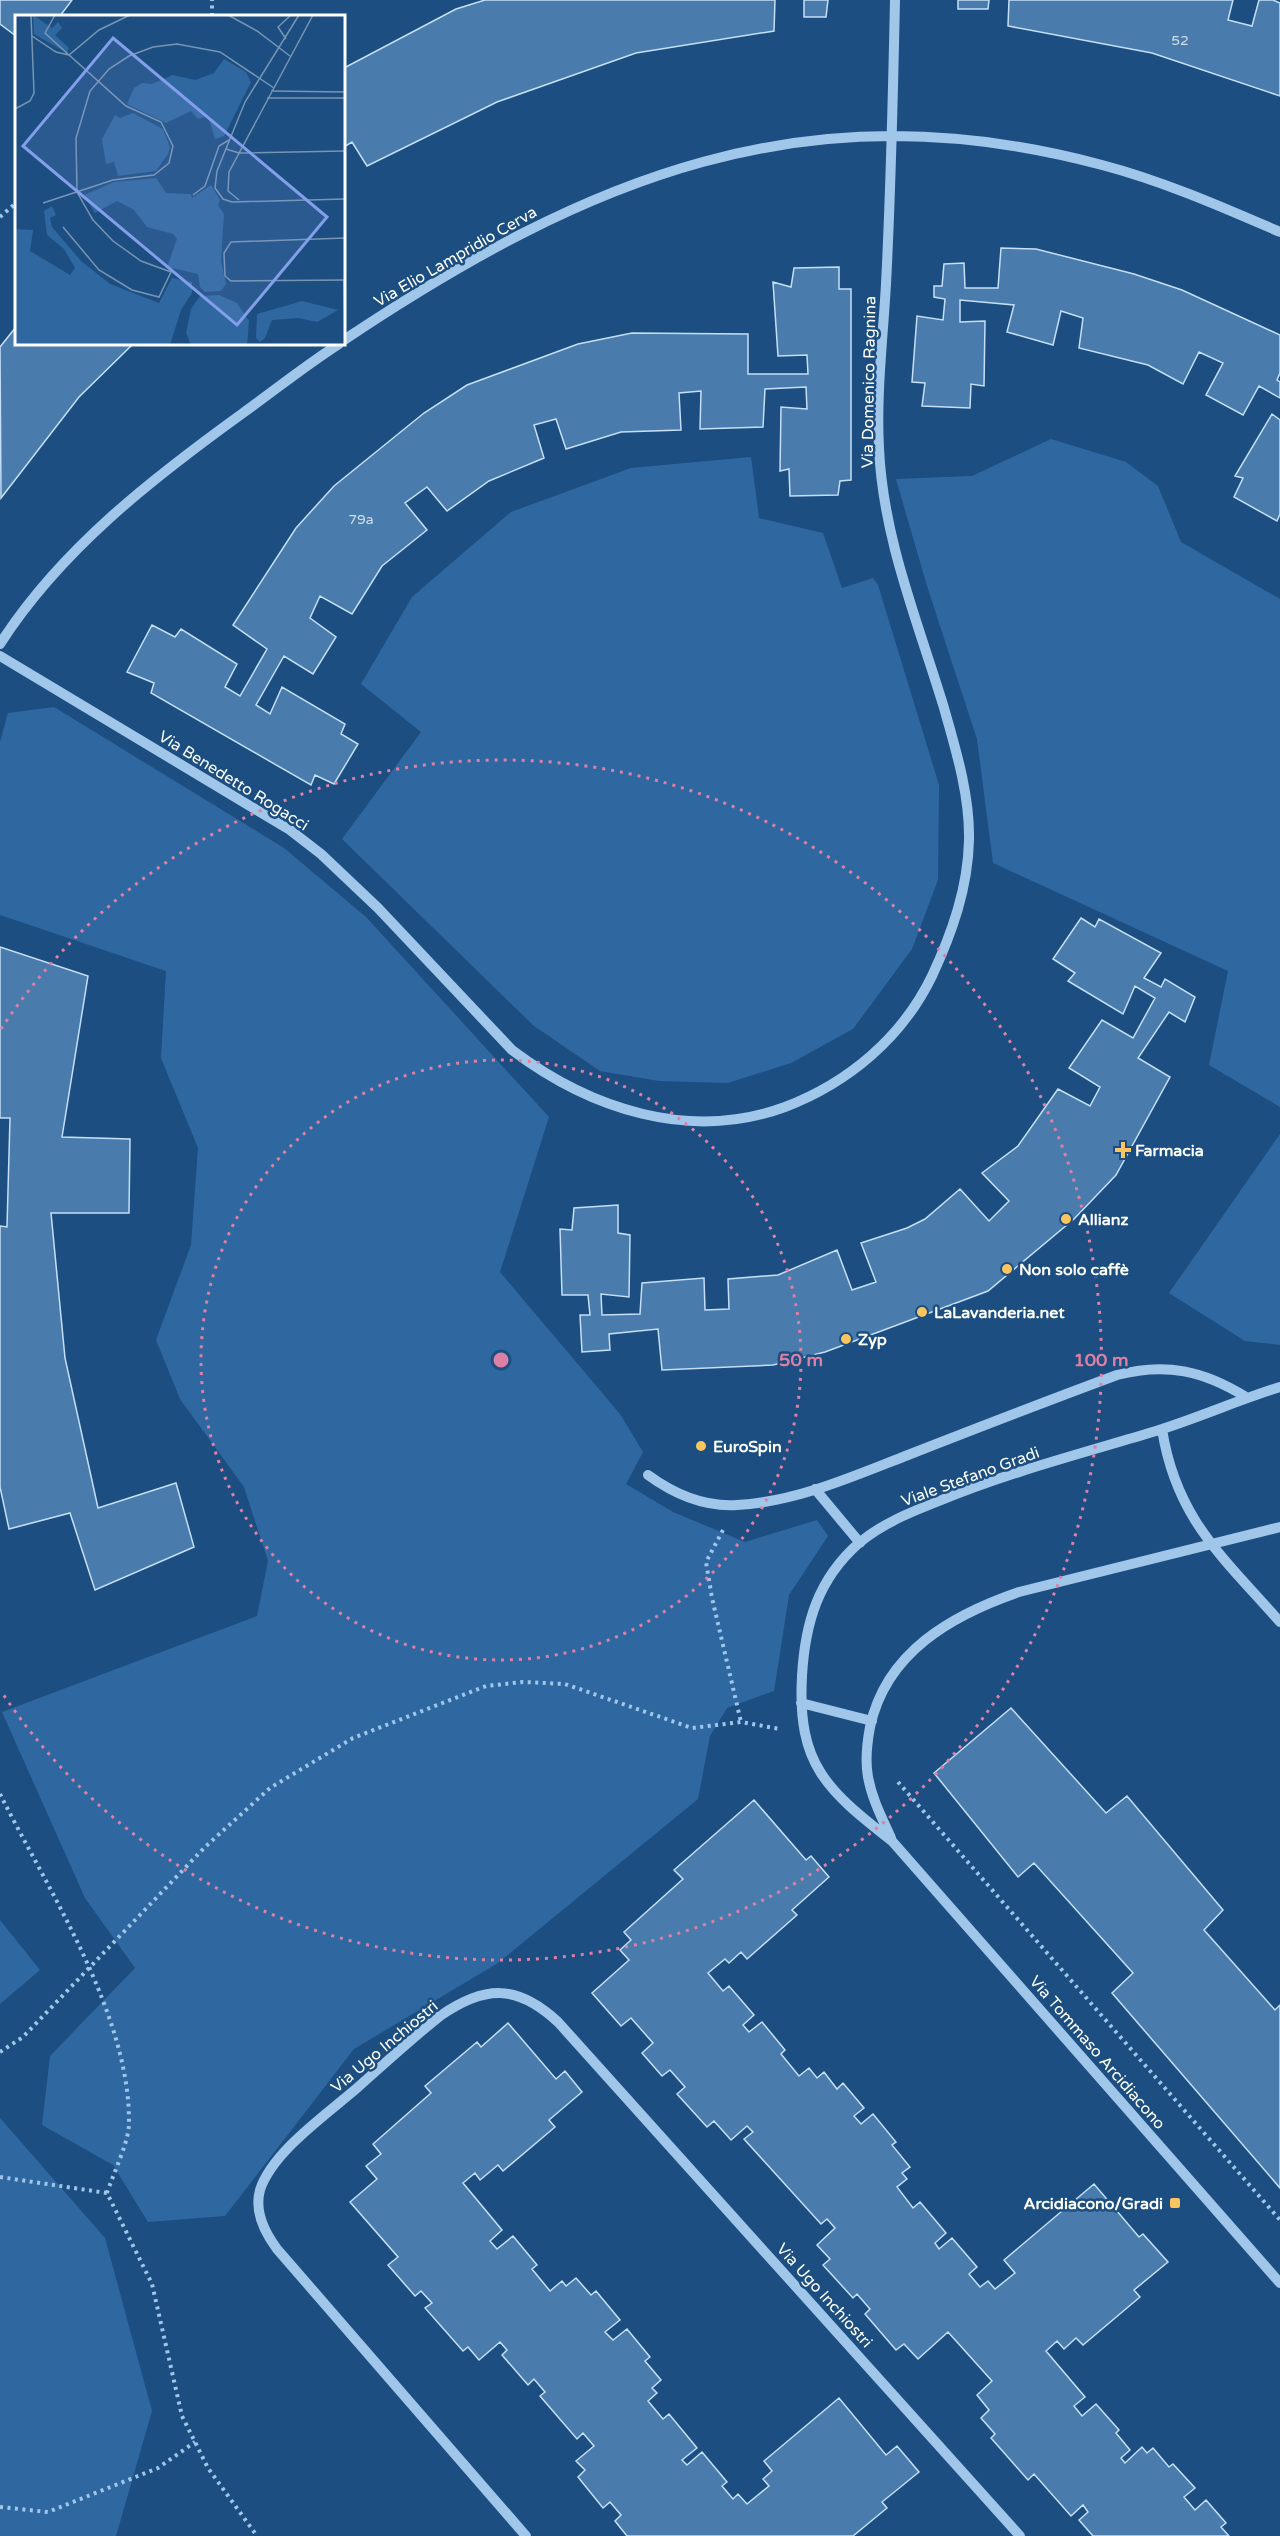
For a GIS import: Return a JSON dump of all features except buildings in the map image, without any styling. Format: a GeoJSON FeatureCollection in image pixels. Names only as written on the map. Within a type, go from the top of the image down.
{"type":"FeatureCollection","features":[{"type":"Feature","properties":{"kind":"street","name":"Via Domenico Ragnina"},"geometry":{"type":"LineString","coordinates":[[561,1081],[632,1113],[694,1122],[735,1120],[770,1112],[811,1096],[867,1060],[909,1014],[926,987],[952,927],[964,884],[969,824],[957,757],[891,539],[882,486],[879,410],[892,135],[895,0]]}},
{"type":"Feature","properties":{"kind":"street","name":"Via Elio Lampridio Cerva"},"geometry":{"type":"LineString","coordinates":[[345,339],[513,237],[567,211],[691,164],[770,145],[816,138],[892,135],[992,144],[1102,165],[1155,182],[1280,232]]}},
{"type":"Feature","properties":{"kind":"street"},"geometry":{"type":"LineString","coordinates":[[0,644],[31,601],[131,499],[185,455],[338,345]]}},
{"type":"Feature","properties":{"kind":"street","name":"Via Benedetto Rogacci"},"geometry":{"type":"LineString","coordinates":[[0,656],[290,830],[328,860],[378,908],[505,1043],[534,1066],[561,1081]]}},
{"type":"Feature","properties":{"kind":"street"},"geometry":{"type":"LineString","coordinates":[[648,1475],[683,1496],[736,1505],[815,1489],[1117,1374],[1140,1369],[1182,1369],[1205,1375],[1246,1397]]}},
{"type":"Feature","properties":{"kind":"street","name":"Viale Stefano Gradi"},"geometry":{"type":"LineString","coordinates":[[892,1840],[831,1789],[811,1756],[804,1733],[801,1703],[804,1652],[813,1608],[825,1583],[860,1543],[894,1520],[958,1493],[1162,1429],[1246,1397],[1280,1387]]}},
{"type":"Feature","properties":{"kind":"street"},"geometry":{"type":"LineString","coordinates":[[1162,1429],[1167,1457],[1177,1490],[1193,1521],[1280,1623]]}},
{"type":"Feature","properties":{"kind":"street"},"geometry":{"type":"LineString","coordinates":[[815,1489],[860,1543]]}},
{"type":"Feature","properties":{"kind":"street"},"geometry":{"type":"LineString","coordinates":[[892,1840],[880,1814],[868,1776],[867,1755],[876,1704],[893,1672],[917,1645],[950,1623],[1019,1592],[1280,1527]]}},
{"type":"Feature","properties":{"kind":"street"},"geometry":{"type":"LineString","coordinates":[[801,1703],[872,1721]]}},
{"type":"Feature","properties":{"kind":"street","name":"Via Tommaso Arcidiacono"},"geometry":{"type":"LineString","coordinates":[[892,1840],[1280,2283]]}},
{"type":"Feature","properties":{"kind":"street","name":"Via Ugo Inchiostri"},"geometry":{"type":"LineString","coordinates":[[526,2536],[277,2249],[269,2238],[260,2214],[259,2193],[264,2179],[299,2139],[440,2016],[466,2000],[491,1992],[525,1998],[558,2022],[1020,2536]]}},
{"type":"Feature","properties":{"kind":"path"},"geometry":{"type":"LineString","coordinates":[[0,217],[15,204]]}},
{"type":"Feature","properties":{"kind":"path"},"geometry":{"type":"LineString","coordinates":[[736,1505],[706,1562],[711,1598],[741,1722]]}},
{"type":"Feature","properties":{"kind":"path"},"geometry":{"type":"LineString","coordinates":[[0,2052],[23,2037],[205,1847],[270,1788],[353,1738],[486,1686],[523,1682],[565,1684],[692,1728],[741,1722],[804,1733]]}},
{"type":"Feature","properties":{"kind":"path"},"geometry":{"type":"LineString","coordinates":[[896,1772],[898,1782],[931,1821],[1280,2220]]}},
{"type":"Feature","properties":{"kind":"path"},"geometry":{"type":"LineString","coordinates":[[0,1794],[90,1966],[122,2064],[129,2125],[106,2193],[152,2284],[182,2416],[208,2468],[257,2536]]}},
{"type":"Feature","properties":{"kind":"path"},"geometry":{"type":"LineString","coordinates":[[0,2177],[106,2193]]}},
{"type":"Feature","properties":{"kind":"path"},"geometry":{"type":"LineString","coordinates":[[0,2507],[48,2512],[158,2468],[195,2442]]}},
{"type":"Feature","properties":{"kind":"shaded area"},"geometry":{"type":"Polygon","coordinates":[[[1051,439],[1126,462],[1158,486],[1181,542],[1280,599],[1280,1107],[1209,1065],[1228,971],[993,863],[977,739],[927,586],[896,479],[972,476],[1051,439]]]}},
{"type":"Feature","properties":{"kind":"shaded area"},"geometry":{"type":"Polygon","coordinates":[[[751,457],[759,518],[823,533],[842,588],[873,578],[878,585],[939,785],[938,880],[912,949],[853,1029],[791,1063],[728,1083],[659,1081],[600,1071],[534,1026],[342,839],[421,732],[361,684],[412,597],[511,512],[631,468],[751,457]]]}},
{"type":"Feature","properties":{"kind":"shaded area"},"geometry":{"type":"Polygon","coordinates":[[[54,707],[284,848],[366,917],[549,1117],[500,1272],[620,1414],[643,1452],[626,1484],[673,1512],[745,1542],[817,1520],[828,1536],[789,1595],[774,1691],[727,1708],[710,1736],[698,1799],[498,1963],[354,2049],[225,2216],[148,2222],[113,2165],[42,2125],[50,2056],[135,1968],[85,1898],[2,1712],[257,1616],[268,1561],[244,1487],[180,1399],[156,1340],[191,1245],[198,1148],[161,1058],[166,971],[0,915],[0,742],[8,713],[54,707]]]}},
{"type":"Feature","properties":{"kind":"shaded area"},"geometry":{"type":"Polygon","coordinates":[[[1280,1134],[1280,1345],[1245,1341],[1169,1293],[1280,1134]]]}},
{"type":"Feature","properties":{"kind":"shaded area"},"geometry":{"type":"Polygon","coordinates":[[[0,1920],[40,1970],[0,2004],[0,1920]]]}},
{"type":"Feature","properties":{"kind":"shaded area"},"geometry":{"type":"Polygon","coordinates":[[[0,2118],[105,2238],[152,2411],[116,2536],[0,2536],[0,2118]]]}},
{"type":"Feature","properties":{"kind":"place","name":"Farmacia"},"geometry":{"type":"Point","coordinates":[1123,1150]}},
{"type":"Feature","properties":{"kind":"place","name":"Allianz"},"geometry":{"type":"Point","coordinates":[1066,1219]}},
{"type":"Feature","properties":{"kind":"place","name":"Non solo caffè"},"geometry":{"type":"Point","coordinates":[1007,1269]}},
{"type":"Feature","properties":{"kind":"place","name":"LaLavanderia.net"},"geometry":{"type":"Point","coordinates":[922,1312]}},
{"type":"Feature","properties":{"kind":"place","name":"Zyp"},"geometry":{"type":"Point","coordinates":[846,1339]}},
{"type":"Feature","properties":{"kind":"place","name":"EuroSpin"},"geometry":{"type":"Point","coordinates":[701,1446]}},
{"type":"Feature","properties":{"kind":"place","name":"Arcidiacono/Gradi"},"geometry":{"type":"Point","coordinates":[1175,2203]}}]}
